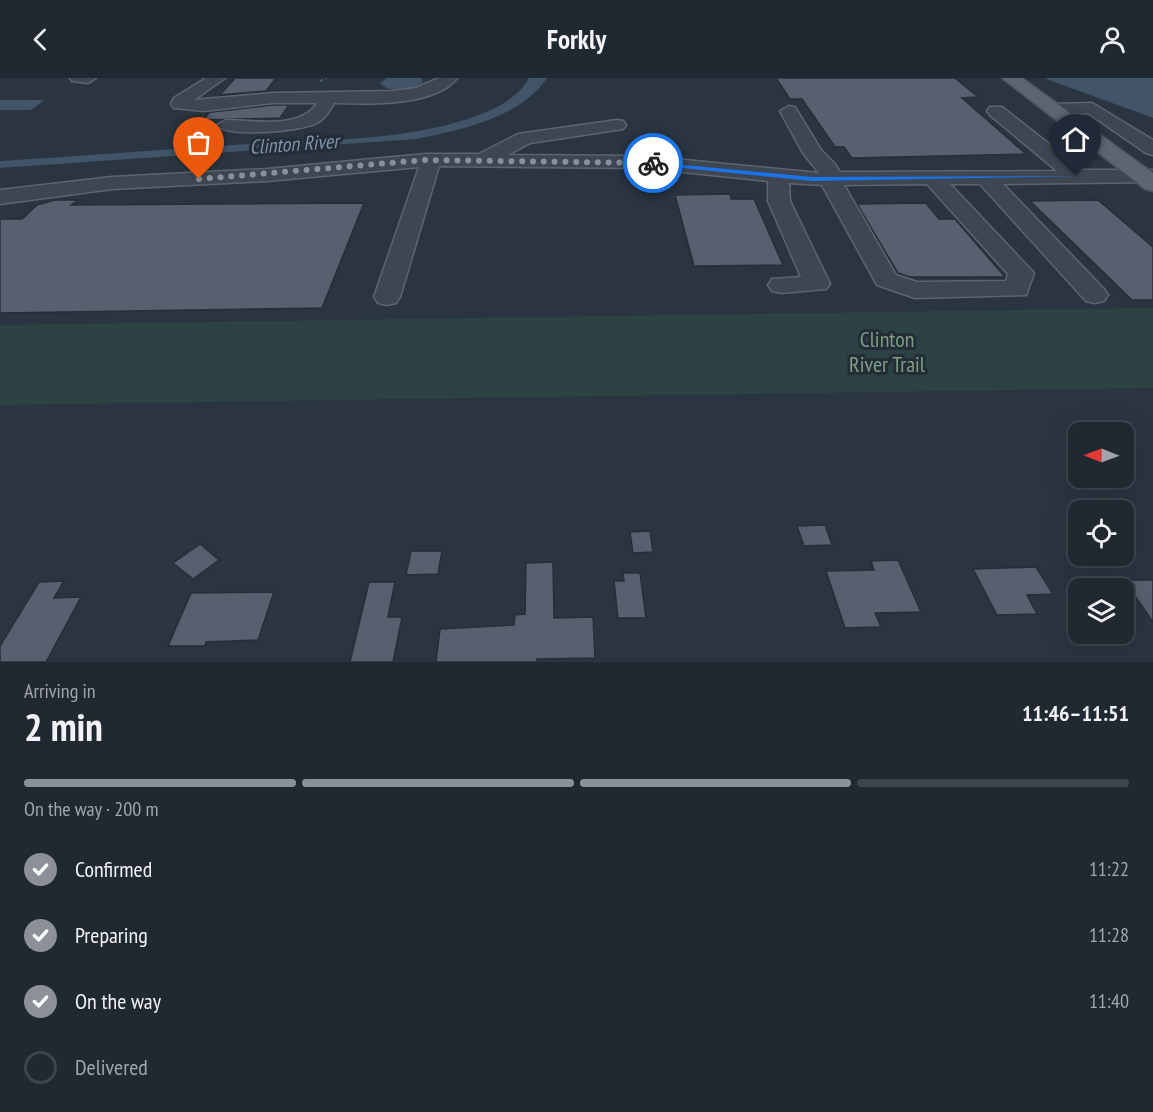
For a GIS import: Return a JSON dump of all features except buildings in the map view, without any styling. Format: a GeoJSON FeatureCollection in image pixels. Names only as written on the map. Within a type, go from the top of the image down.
{"type":"FeatureCollection","features":[{"type":"Feature","properties":{"kind":"main road"},"geometry":{"type":"LineString","coordinates":[[1011,78],[1149,178]]}},
{"type":"Feature","properties":{"kind":"street"},"geometry":{"type":"LineString","coordinates":[[78,78],[87,78]]}},
{"type":"Feature","properties":{"kind":"street"},"geometry":{"type":"LineString","coordinates":[[217,78],[180,104],[236,104],[289,98],[409,95],[431,90],[449,78]]}},
{"type":"Feature","properties":{"kind":"street"},"geometry":{"type":"LineString","coordinates":[[289,98],[294,80]]}},
{"type":"Feature","properties":{"kind":"street"},"geometry":{"type":"LineString","coordinates":[[226,125],[284,124],[308,121],[316,116],[329,97]]}},
{"type":"Feature","properties":{"kind":"street"},"geometry":{"type":"LineString","coordinates":[[1052,109],[1092,108],[1153,149]]}},
{"type":"Feature","properties":{"kind":"street"},"geometry":{"type":"LineString","coordinates":[[789,111],[813,153],[828,168],[835,192],[886,280],[915,290],[1017,289],[1021,273],[933,178]]}},
{"type":"Feature","properties":{"kind":"street"},"geometry":{"type":"LineString","coordinates":[[996,111],[1076,176]]}},
{"type":"Feature","properties":{"kind":"street"},"geometry":{"type":"LineString","coordinates":[[485,159],[525,138],[617,125]]}},
{"type":"Feature","properties":{"kind":"street"},"geometry":{"type":"LineString","coordinates":[[0,197],[112,183],[267,175],[431,160],[485,159],[541,163],[656,163],[778,177],[831,179],[1076,176],[1149,178]]}},
{"type":"Feature","properties":{"kind":"street"},"geometry":{"type":"LineString","coordinates":[[387,297],[431,160]]}},
{"type":"Feature","properties":{"kind":"street"},"geometry":{"type":"LineString","coordinates":[[778,177],[779,201],[817,284],[782,285]]}},
{"type":"Feature","properties":{"kind":"street"},"geometry":{"type":"LineString","coordinates":[[985,177],[1095,295]]}},
{"type":"Feature","properties":{"kind":"green space","name":"Clinton River Trail"},"geometry":{"type":"Polygon","coordinates":[[[1153,308],[1153,388],[0,405],[0,325],[1153,308]]]}},
{"type":"Feature","properties":{"kind":"water"},"geometry":{"type":"Polygon","coordinates":[[[387,78],[421,78],[423,82],[413,88],[395,90],[380,83],[387,78]]]}},
{"type":"Feature","properties":{"kind":"water","name":"Clinton River"},"geometry":{"type":"Polygon","coordinates":[[[529,78],[547,78],[521,104],[505,113],[469,127],[416,139],[0,168],[0,161],[383,136],[436,128],[499,106],[516,94],[529,78]]]}},
{"type":"Feature","properties":{"kind":"water"},"geometry":{"type":"Polygon","coordinates":[[[1044,78],[1153,78],[1153,118],[1044,78]]]}},
{"type":"Feature","properties":{"kind":"water"},"geometry":{"type":"Polygon","coordinates":[[[0,100],[44,100],[31,110],[0,110],[0,100]]]}},
{"type":"Feature","properties":{"kind":"way so far"},"geometry":{"type":"LineString","coordinates":[[199,179],[425,160],[653,163]]}},
{"type":"Feature","properties":{"kind":"route"},"geometry":{"type":"LineString","coordinates":[[653,163],[685,165],[760,176],[812,179],[1076,176]]}}]}
